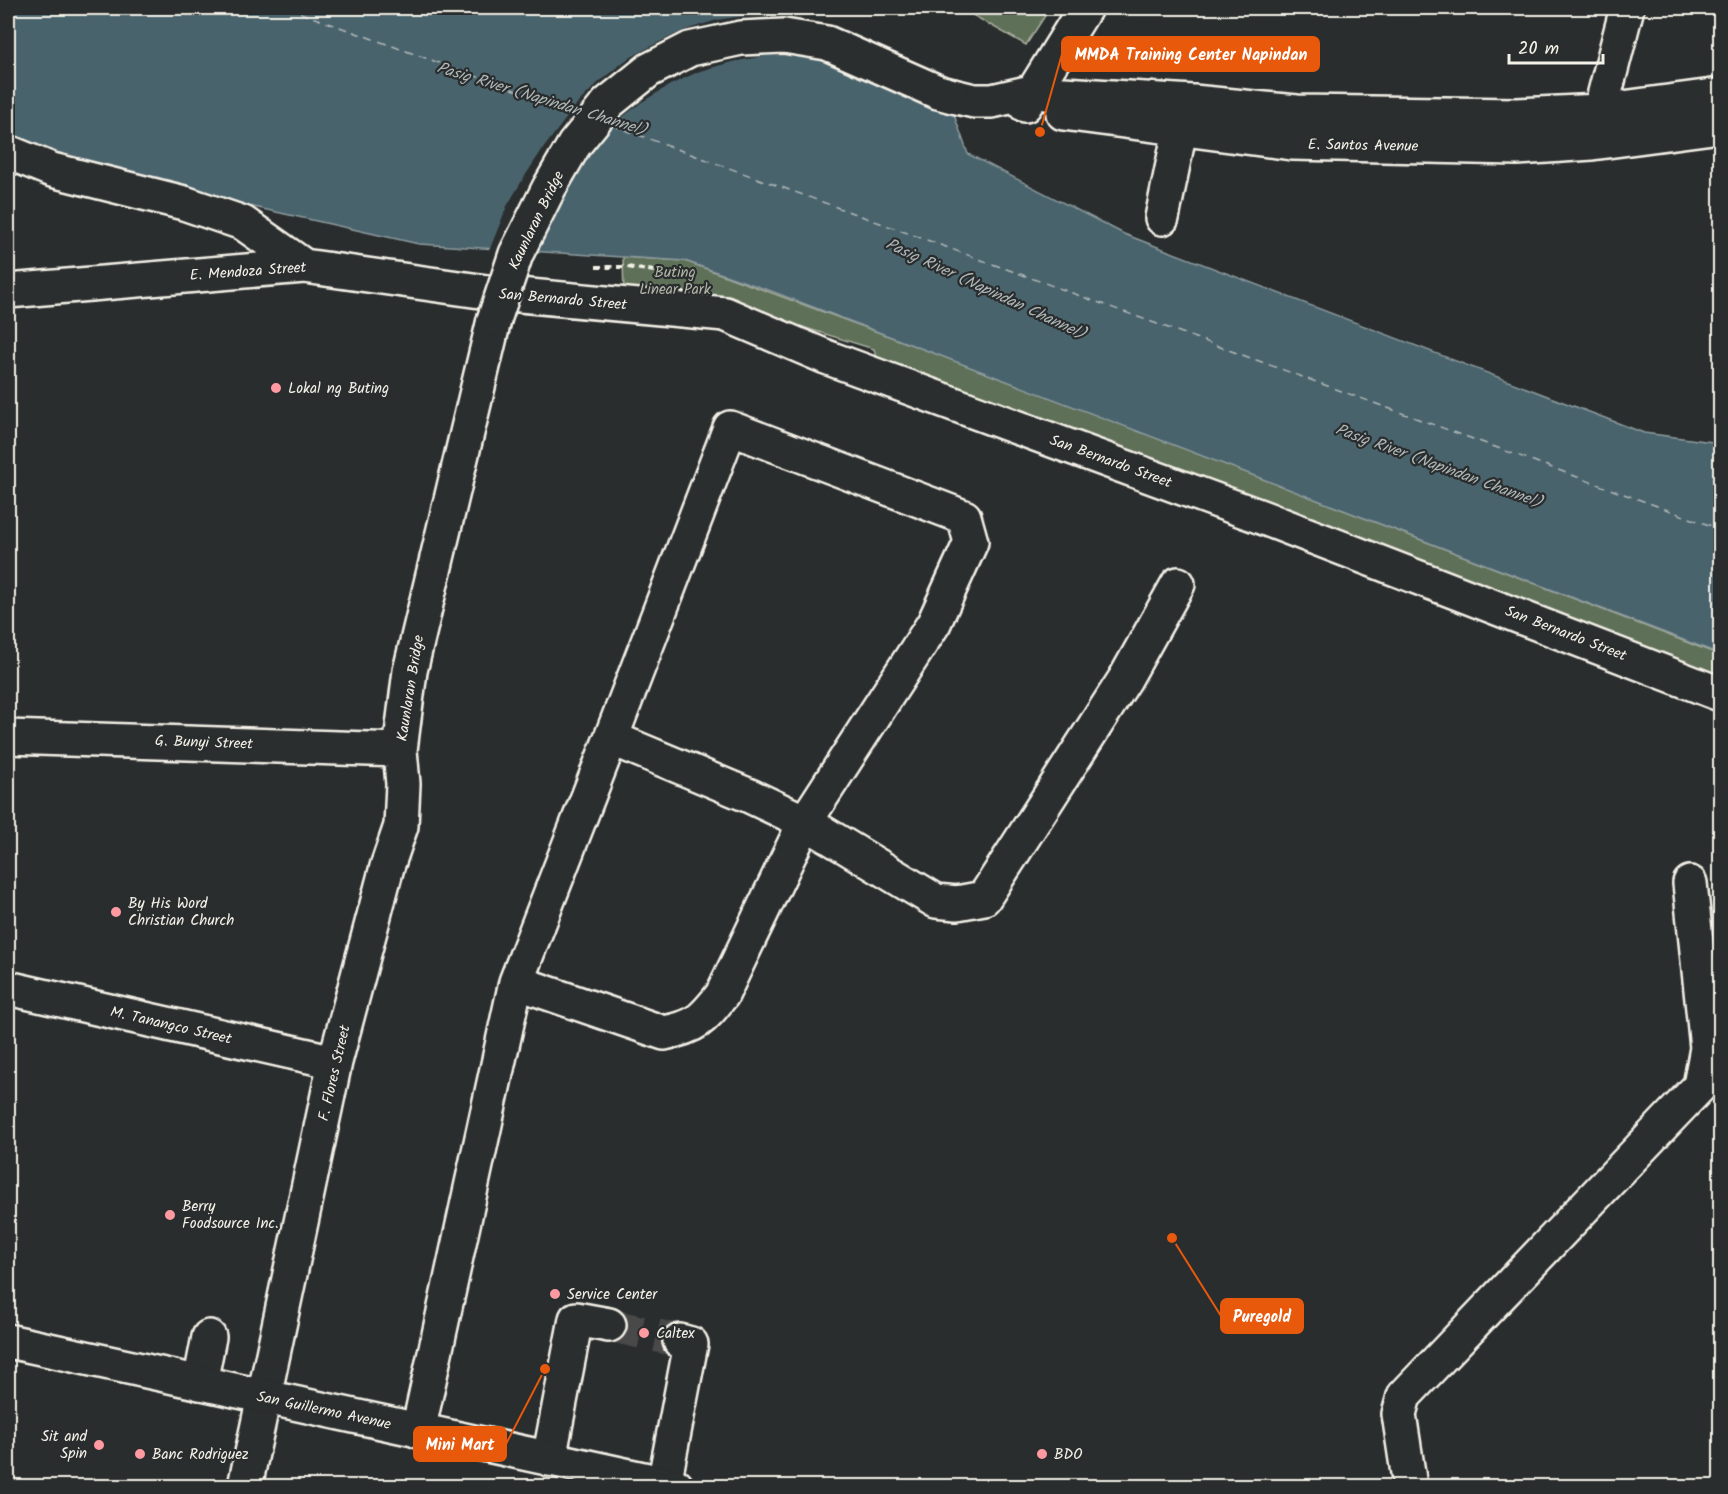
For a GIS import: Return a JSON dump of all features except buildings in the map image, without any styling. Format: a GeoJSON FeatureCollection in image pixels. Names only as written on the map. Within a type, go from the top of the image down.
{"type":"FeatureCollection","features":[{"type":"Feature","properties":{"kind":"street"},"geometry":{"type":"LineString","coordinates":[[1024,89],[1085,8]]}},
{"type":"Feature","properties":{"kind":"street"},"geometry":{"type":"LineString","coordinates":[[1592,143],[1627,8]]}},
{"type":"Feature","properties":{"kind":"street","name":"Kaunlaran Bridge"},"geometry":{"type":"LineString","coordinates":[[400,750],[410,671],[490,306],[549,188],[574,145],[608,103],[649,70],[690,49],[741,38],[784,36],[827,42],[938,92],[953,96]]}},
{"type":"Feature","properties":{"kind":"street","name":"E. Santos Avenue"},"geometry":{"type":"LineString","coordinates":[[953,96],[974,101],[993,101],[1024,89],[1297,112],[1518,115],[1600,111],[1720,95]]}},
{"type":"Feature","properties":{"kind":"street","name":"E. Santos Avenue"},"geometry":{"type":"LineString","coordinates":[[1024,89],[1079,116],[1292,143],[1517,148],[1592,143],[1720,126]]}},
{"type":"Feature","properties":{"kind":"street"},"geometry":{"type":"LineString","coordinates":[[1162,218],[1180,130]]}},
{"type":"Feature","properties":{"kind":"street"},"geometry":{"type":"LineString","coordinates":[[8,152],[52,170],[111,183],[243,223],[304,266]]}},
{"type":"Feature","properties":{"kind":"street","name":"E. Mendoza Street"},"geometry":{"type":"LineString","coordinates":[[8,291],[304,266],[490,306]]}},
{"type":"Feature","properties":{"kind":"street","name":"San Bernardo Street"},"geometry":{"type":"LineString","coordinates":[[490,306],[725,314],[826,357],[1264,518],[1720,694]]}},
{"type":"Feature","properties":{"kind":"street"},"geometry":{"type":"LineString","coordinates":[[418,1431],[516,982],[730,428],[964,516],[971,542],[934,623],[805,822],[722,995],[704,1018],[685,1029],[664,1033],[516,982]]}},
{"type":"Feature","properties":{"kind":"street"},"geometry":{"type":"LineString","coordinates":[[612,738],[750,796],[805,822],[936,901],[957,903],[984,898],[1125,679],[1178,584]]}},
{"type":"Feature","properties":{"kind":"street","name":"G. Bunyi Street"},"geometry":{"type":"LineString","coordinates":[[8,737],[400,750]]}},
{"type":"Feature","properties":{"kind":"street","name":"F. Flores Street"},"geometry":{"type":"LineString","coordinates":[[245,1486],[335,1062],[400,826],[403,784],[400,750]]}},
{"type":"Feature","properties":{"kind":"street"},"geometry":{"type":"LineString","coordinates":[[1410,1486],[1399,1414],[1404,1396],[1700,1086],[1707,1048],[1690,883]]}},
{"type":"Feature","properties":{"kind":"street","name":"M. Tanangco Street"},"geometry":{"type":"LineString","coordinates":[[8,988],[335,1062]]}},
{"type":"Feature","properties":{"kind":"street"},"geometry":{"type":"LineString","coordinates":[[549,1459],[576,1319],[609,1325]]}},
{"type":"Feature","properties":{"kind":"street"},"geometry":{"type":"LineString","coordinates":[[200,1383],[208,1337]]}},
{"type":"Feature","properties":{"kind":"street","name":"San Guillermo Avenue"},"geometry":{"type":"LineString","coordinates":[[8,1341],[670,1485]]}},
{"type":"Feature","properties":{"kind":"street"},"geometry":{"type":"LineString","coordinates":[[670,1485],[691,1344],[680,1341]]}},
{"type":"Feature","properties":{"kind":"green space"},"geometry":{"type":"Polygon","coordinates":[[[960,8],[1050,8],[1026,45],[960,8]]]}},
{"type":"Feature","properties":{"kind":"green space","name":"Buting Linear Park"},"geometry":{"type":"Polygon","coordinates":[[[623,257],[685,261],[967,365],[1720,655],[1720,683],[1038,417],[876,357],[874,349],[728,304],[624,297],[623,257]]]}},
{"type":"Feature","properties":{"kind":"water","name":"Pasig River (Napindan Channel)"},"geometry":{"type":"Polygon","coordinates":[[[8,8],[779,8],[952,109],[968,154],[1124,234],[1644,433],[1720,443],[1720,654],[771,291],[685,261],[419,244],[218,199],[8,145],[8,8]]]}},
{"type":"Feature","properties":{"kind":"pier"},"geometry":{"type":"Polygon","coordinates":[[[750,15],[797,15],[950,104],[833,58],[799,55],[765,56],[700,71],[642,102],[616,122],[592,146],[543,231],[535,254],[489,251],[507,206],[542,150],[577,104],[626,60],[685,30],[717,20],[750,15]]]}},
{"type":"Feature","properties":{"kind":"ferry route"},"geometry":{"type":"LineString","coordinates":[[287,8],[578,113]]}},
{"type":"Feature","properties":{"kind":"ferry route"},"geometry":{"type":"LineString","coordinates":[[611,125],[1720,529]]}},
{"type":"Feature","properties":{"kind":"tunnel"},"geometry":{"type":"LineString","coordinates":[[609,1325],[680,1341]]}},
{"type":"Feature","properties":{"kind":"place","name":"MMDA Training Center Napindan"},"geometry":{"type":"Point","coordinates":[1040,132]}},
{"type":"Feature","properties":{"kind":"place","name":"Lokal ng Buting"},"geometry":{"type":"Point","coordinates":[276,388]}},
{"type":"Feature","properties":{"kind":"place","name":"By His Word Christian Church"},"geometry":{"type":"Point","coordinates":[116,912]}},
{"type":"Feature","properties":{"kind":"place","name":"Berry Foodsource Inc."},"geometry":{"type":"Point","coordinates":[170,1215]}},
{"type":"Feature","properties":{"kind":"place","name":"Puregold"},"geometry":{"type":"Point","coordinates":[1172,1238]}},
{"type":"Feature","properties":{"kind":"place","name":"Service Center"},"geometry":{"type":"Point","coordinates":[555,1294]}},
{"type":"Feature","properties":{"kind":"place","name":"Caltex"},"geometry":{"type":"Point","coordinates":[644,1333]}},
{"type":"Feature","properties":{"kind":"place","name":"Mini Mart"},"geometry":{"type":"Point","coordinates":[545,1369]}},
{"type":"Feature","properties":{"kind":"place","name":"Sit and Spin"},"geometry":{"type":"Point","coordinates":[99,1445]}},
{"type":"Feature","properties":{"kind":"place","name":"Banc Rodriguez"},"geometry":{"type":"Point","coordinates":[140,1454]}},
{"type":"Feature","properties":{"kind":"place","name":"BDO"},"geometry":{"type":"Point","coordinates":[1042,1454]}}]}
